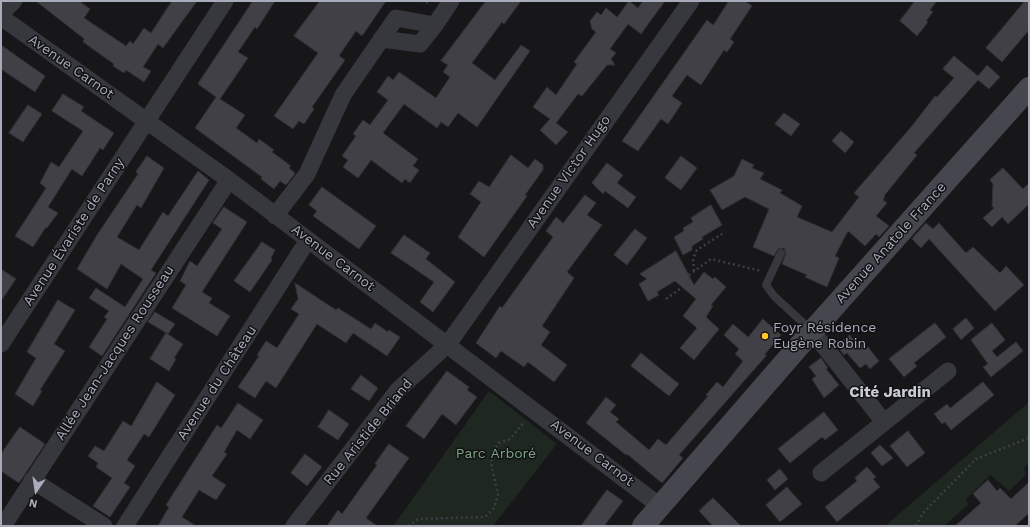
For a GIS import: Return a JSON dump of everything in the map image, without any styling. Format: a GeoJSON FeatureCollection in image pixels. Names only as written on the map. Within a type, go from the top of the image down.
{"type":"FeatureCollection","features":[{"type":"Feature","properties":{"kind":"street"},"geometry":{"type":"LineString","coordinates":[[1,13],[14,1]]}},
{"type":"Feature","properties":{"kind":"street","name":"Avenue Évariste de Parny"},"geometry":{"type":"LineString","coordinates":[[1,344],[225,1]]}},
{"type":"Feature","properties":{"kind":"street"},"geometry":{"type":"LineString","coordinates":[[381,40],[420,44],[452,1]]}},
{"type":"Feature","properties":{"kind":"street","name":"Avenue Victor Hugo"},"geometry":{"type":"LineString","coordinates":[[448,344],[690,1]]}},
{"type":"Feature","properties":{"kind":"street","name":"Avenue Carnot"},"geometry":{"type":"LineString","coordinates":[[1,17],[229,180],[275,216],[536,410],[660,506]]}},
{"type":"Feature","properties":{"kind":"street"},"geometry":{"type":"LineString","coordinates":[[275,216],[307,174],[343,95],[396,18],[435,25]]}},
{"type":"Feature","properties":{"kind":"street","name":"Avenue Anatole France"},"geometry":{"type":"LineString","coordinates":[[643,526],[812,331],[1029,88]]}},
{"type":"Feature","properties":{"kind":"street","name":"Allée Jean-Jacques Rousseau"},"geometry":{"type":"LineString","coordinates":[[3,526],[229,180]]}},
{"type":"Feature","properties":{"kind":"street","name":"Avenue du Château"},"geometry":{"type":"LineString","coordinates":[[124,526],[308,240]]}},
{"type":"Feature","properties":{"kind":"street"},"geometry":{"type":"LineString","coordinates":[[812,331],[884,422]]}},
{"type":"Feature","properties":{"kind":"street","name":"Rue Aristide Briand"},"geometry":{"type":"LineString","coordinates":[[294,526],[398,390],[448,344]]}},
{"type":"Feature","properties":{"kind":"street"},"geometry":{"type":"LineString","coordinates":[[821,473],[948,370]]}},
{"type":"Feature","properties":{"kind":"street"},"geometry":{"type":"LineString","coordinates":[[32,480],[104,526]]}},
{"type":"Feature","properties":{"kind":"lane"},"geometry":{"type":"LineString","coordinates":[[780,253],[766,285],[774,296],[812,331]]}},
{"type":"Feature","properties":{"kind":"path"},"geometry":{"type":"LineString","coordinates":[[694,271],[693,259],[697,250],[725,232]]}},
{"type":"Feature","properties":{"kind":"path"},"geometry":{"type":"LineString","coordinates":[[666,299],[688,283],[689,275],[711,259],[771,273]]}},
{"type":"Feature","properties":{"kind":"path"},"geometry":{"type":"LineString","coordinates":[[408,526],[418,519],[485,517],[494,508],[498,495],[491,462],[492,451],[499,443],[510,439],[536,410]]}},
{"type":"Feature","properties":{"kind":"path"},"geometry":{"type":"LineString","coordinates":[[916,526],[923,513],[976,459],[1029,438]]}},
{"type":"Feature","properties":{"kind":"green space","name":"Parc Arboré"},"geometry":{"type":"Polygon","coordinates":[[[489,391],[557,444],[493,526],[393,526],[489,391]]]}},
{"type":"Feature","properties":{"kind":"green space"},"geometry":{"type":"Polygon","coordinates":[[[1029,402],[1029,463],[1024,467],[1026,475],[1009,491],[990,475],[966,499],[968,505],[944,526],[885,526],[1029,402]]]}},
{"type":"Feature","properties":{"kind":"building"},"geometry":{"type":"Polygon","coordinates":[[[36,1],[79,1],[90,9],[84,18],[126,46],[130,41],[133,44],[144,28],[151,33],[172,1],[197,1],[163,48],[158,44],[143,67],[151,71],[144,82],[126,70],[124,73],[113,66],[114,64],[83,42],[84,39],[36,1]]]}},
{"type":"Feature","properties":{"kind":"building"},"geometry":{"type":"Polygon","coordinates":[[[253,1],[275,1],[257,29],[255,27],[238,52],[248,58],[220,99],[245,115],[236,128],[257,143],[259,139],[274,150],[272,152],[291,166],[289,168],[295,173],[294,175],[286,185],[280,181],[274,189],[261,179],[262,177],[195,128],[216,97],[198,84],[253,1]]]}},
{"type":"Feature","properties":{"kind":"building"},"geometry":{"type":"Polygon","coordinates":[[[320,1],[386,1],[362,36],[356,31],[339,56],[345,60],[312,107],[314,109],[304,124],[299,121],[293,129],[274,116],[318,53],[294,36],[320,1]]]}},
{"type":"Feature","properties":{"kind":"building"},"geometry":{"type":"Polygon","coordinates":[[[486,1],[521,1],[504,24],[502,22],[472,63],[495,80],[521,45],[530,51],[477,127],[458,113],[448,127],[441,122],[437,128],[404,104],[383,133],[418,159],[413,166],[419,170],[410,183],[405,179],[402,183],[371,160],[358,178],[343,167],[348,160],[342,156],[356,136],[353,134],[363,120],[370,125],[388,100],[377,92],[388,76],[393,80],[399,72],[436,98],[450,77],[443,72],[448,65],[441,61],[486,1]]]}},
{"type":"Feature","properties":{"kind":"building"},"geometry":{"type":"Polygon","coordinates":[[[629,1],[638,8],[643,1],[665,1],[641,34],[628,24],[610,49],[616,53],[611,59],[615,65],[607,65],[582,96],[578,94],[556,123],[568,132],[556,145],[540,130],[550,119],[533,107],[547,87],[556,95],[577,64],[574,62],[596,32],[592,29],[590,21],[597,12],[601,15],[606,8],[617,17],[629,1]]]}},
{"type":"Feature","properties":{"kind":"building"},"geometry":{"type":"Polygon","coordinates":[[[729,1],[745,1],[752,6],[730,39],[734,42],[727,52],[724,50],[701,85],[687,75],[672,96],[682,103],[668,124],[661,119],[638,151],[622,141],[707,20],[713,25],[729,1]]]}},
{"type":"Feature","properties":{"kind":"building"},"geometry":{"type":"Polygon","coordinates":[[[915,1],[937,1],[930,10],[933,12],[926,21],[928,22],[917,36],[900,21],[915,1]]]}},
{"type":"Feature","properties":{"kind":"building"},"geometry":{"type":"Polygon","coordinates":[[[1025,1],[1029,1],[1029,30],[1002,62],[986,48],[1025,1]]]}},
{"type":"Feature","properties":{"kind":"building"},"geometry":{"type":"Polygon","coordinates":[[[1,45],[45,76],[35,92],[1,69],[1,45]]]}},
{"type":"Feature","properties":{"kind":"building"},"geometry":{"type":"Polygon","coordinates":[[[954,56],[978,76],[987,65],[1000,77],[989,89],[978,80],[914,153],[917,155],[884,196],[885,197],[883,200],[887,203],[876,216],[889,226],[879,237],[876,234],[865,246],[848,231],[835,256],[839,258],[827,287],[805,277],[807,275],[782,264],[786,253],[784,248],[778,249],[774,256],[753,247],[769,209],[745,197],[722,210],[710,190],[734,176],[742,159],[754,165],[752,168],[764,173],[760,179],[782,190],[780,193],[802,206],[797,217],[832,232],[859,197],[854,193],[912,126],[935,96],[937,97],[954,78],[943,69],[954,56]]]}},
{"type":"Feature","properties":{"kind":"building"},"geometry":{"type":"Polygon","coordinates":[[[63,94],[84,107],[81,111],[114,133],[103,150],[100,148],[82,176],[72,169],[48,207],[58,213],[47,228],[46,227],[33,247],[15,236],[46,188],[40,183],[51,162],[59,167],[83,131],[52,111],[63,94]]]}},
{"type":"Feature","properties":{"kind":"building"},"geometry":{"type":"Polygon","coordinates":[[[28,105],[42,114],[23,142],[9,133],[28,105]]]}},
{"type":"Feature","properties":{"kind":"building"},"geometry":{"type":"Polygon","coordinates":[[[784,113],[800,124],[791,136],[775,124],[784,113]]]}},
{"type":"Feature","properties":{"kind":"building"},"geometry":{"type":"Polygon","coordinates":[[[841,131],[854,142],[845,153],[832,141],[841,131]]]}},
{"type":"Feature","properties":{"kind":"building"},"geometry":{"type":"Polygon","coordinates":[[[511,155],[528,168],[535,159],[543,165],[543,170],[525,195],[527,196],[484,257],[458,237],[481,202],[470,194],[479,181],[489,187],[511,155]]]}},
{"type":"Feature","properties":{"kind":"building"},"geometry":{"type":"Polygon","coordinates":[[[147,156],[164,168],[141,208],[137,205],[117,237],[139,250],[163,212],[168,216],[198,171],[209,180],[151,270],[156,273],[102,356],[89,347],[107,319],[104,317],[109,311],[89,298],[96,288],[125,307],[143,279],[121,264],[107,289],[77,269],[97,235],[138,174],[136,172],[147,156]]]}},
{"type":"Feature","properties":{"kind":"building"},"geometry":{"type":"Polygon","coordinates":[[[681,156],[697,168],[681,190],[665,178],[681,156]]]}},
{"type":"Feature","properties":{"kind":"building"},"geometry":{"type":"Polygon","coordinates":[[[607,163],[623,175],[617,183],[636,197],[628,208],[605,191],[603,194],[592,183],[607,163]]]}},
{"type":"Feature","properties":{"kind":"building"},"geometry":{"type":"Polygon","coordinates":[[[1003,168],[1023,189],[1029,183],[1029,204],[1008,224],[1002,217],[992,227],[983,218],[994,208],[992,206],[993,184],[990,180],[1003,168]]]}},
{"type":"Feature","properties":{"kind":"building"},"geometry":{"type":"Polygon","coordinates":[[[322,187],[376,226],[359,249],[313,216],[317,211],[309,205],[322,187]]]}},
{"type":"Feature","properties":{"kind":"building"},"geometry":{"type":"Polygon","coordinates":[[[585,195],[596,203],[587,215],[602,225],[567,272],[574,278],[542,326],[550,332],[541,345],[567,365],[554,382],[528,362],[524,367],[501,351],[496,358],[476,343],[500,306],[502,308],[553,237],[546,231],[556,217],[563,223],[585,195]]]}},
{"type":"Feature","properties":{"kind":"building"},"geometry":{"type":"Polygon","coordinates":[[[711,205],[722,225],[702,237],[703,239],[692,246],[692,250],[683,255],[674,237],[684,231],[683,228],[693,222],[691,218],[711,205]]]}},
{"type":"Feature","properties":{"kind":"building"},"geometry":{"type":"Polygon","coordinates":[[[224,207],[247,222],[202,292],[212,298],[209,303],[230,316],[217,336],[172,308],[186,285],[180,281],[190,261],[197,266],[222,229],[213,223],[224,207]]]}},
{"type":"Feature","properties":{"kind":"building"},"geometry":{"type":"Polygon","coordinates":[[[926,223],[933,229],[939,223],[966,253],[973,247],[1000,273],[1006,266],[1024,285],[995,311],[929,239],[921,248],[912,239],[926,223]]]}},
{"type":"Feature","properties":{"kind":"building"},"geometry":{"type":"Polygon","coordinates":[[[635,229],[647,238],[627,265],[614,255],[635,229]]]}},
{"type":"Feature","properties":{"kind":"building"},"geometry":{"type":"Polygon","coordinates":[[[404,235],[430,253],[426,259],[455,282],[433,312],[420,302],[434,282],[391,253],[404,235]]]}},
{"type":"Feature","properties":{"kind":"building"},"geometry":{"type":"Polygon","coordinates":[[[262,242],[275,250],[271,258],[272,260],[250,292],[234,281],[262,242]]]}},
{"type":"Feature","properties":{"kind":"building"},"geometry":{"type":"Polygon","coordinates":[[[676,251],[694,285],[704,272],[713,279],[715,277],[726,287],[711,305],[713,306],[706,317],[719,329],[694,360],[680,348],[697,328],[683,316],[696,299],[675,281],[657,292],[659,295],[648,301],[639,284],[647,279],[640,274],[676,251]]]}},
{"type":"Feature","properties":{"kind":"building"},"geometry":{"type":"Polygon","coordinates":[[[1,269],[16,279],[1,301],[1,269]]]}},
{"type":"Feature","properties":{"kind":"building"},"geometry":{"type":"Polygon","coordinates":[[[295,283],[336,310],[338,308],[371,329],[375,323],[388,332],[389,330],[400,337],[387,356],[353,333],[346,343],[317,324],[276,388],[266,381],[255,398],[238,387],[259,356],[257,355],[266,341],[277,348],[299,314],[291,309],[298,299],[295,283]]]}},
{"type":"Feature","properties":{"kind":"building"},"geometry":{"type":"Polygon","coordinates":[[[58,300],[75,310],[54,344],[65,351],[40,390],[42,391],[33,406],[15,394],[36,358],[27,352],[58,300]]]}},
{"type":"Feature","properties":{"kind":"building"},"geometry":{"type":"Polygon","coordinates":[[[155,312],[175,324],[168,334],[148,322],[155,312]]]}},
{"type":"Feature","properties":{"kind":"building"},"geometry":{"type":"Polygon","coordinates":[[[966,318],[974,328],[961,340],[953,329],[966,318]]]}},
{"type":"Feature","properties":{"kind":"building"},"geometry":{"type":"Polygon","coordinates":[[[763,319],[781,335],[765,354],[766,356],[679,455],[683,458],[662,483],[586,423],[606,397],[616,405],[610,412],[619,419],[616,422],[649,450],[658,439],[666,445],[708,396],[706,395],[717,382],[723,387],[743,361],[735,354],[739,349],[724,335],[733,324],[748,337],[763,319]]]}},
{"type":"Feature","properties":{"kind":"building"},"geometry":{"type":"Polygon","coordinates":[[[935,323],[946,337],[914,363],[917,366],[904,377],[889,359],[935,323]]]}},
{"type":"Feature","properties":{"kind":"building"},"geometry":{"type":"Polygon","coordinates":[[[992,323],[1005,340],[992,351],[997,357],[1016,342],[1023,351],[991,377],[983,367],[988,364],[971,340],[992,323]]]}},
{"type":"Feature","properties":{"kind":"building"},"geometry":{"type":"Polygon","coordinates":[[[166,333],[183,344],[174,358],[176,359],[169,371],[150,359],[166,333]]]}},
{"type":"Feature","properties":{"kind":"building"},"geometry":{"type":"Polygon","coordinates":[[[850,335],[856,344],[860,341],[866,349],[868,347],[879,361],[870,369],[866,364],[860,368],[847,353],[844,355],[837,346],[850,335]]]}},
{"type":"Feature","properties":{"kind":"building"},"geometry":{"type":"Polygon","coordinates":[[[641,353],[679,384],[669,396],[631,366],[641,353]]]}},
{"type":"Feature","properties":{"kind":"building"},"geometry":{"type":"Polygon","coordinates":[[[821,358],[828,368],[826,369],[839,385],[824,398],[812,379],[816,376],[809,367],[821,358]]]}},
{"type":"Feature","properties":{"kind":"building"},"geometry":{"type":"Polygon","coordinates":[[[447,371],[469,387],[467,390],[477,397],[456,425],[442,414],[424,439],[406,426],[447,371]]]}},
{"type":"Feature","properties":{"kind":"building"},"geometry":{"type":"Polygon","coordinates":[[[361,375],[378,388],[369,401],[351,389],[361,375]]]}},
{"type":"Feature","properties":{"kind":"building"},"geometry":{"type":"Polygon","coordinates":[[[157,382],[175,395],[149,437],[144,434],[127,460],[135,466],[124,483],[130,487],[110,517],[93,506],[112,478],[96,467],[98,463],[88,456],[95,446],[104,451],[123,421],[131,426],[157,382]]]}},
{"type":"Feature","properties":{"kind":"building"},"geometry":{"type":"Polygon","coordinates":[[[983,382],[994,395],[951,430],[945,422],[942,424],[934,414],[947,404],[950,408],[983,382]]]}},
{"type":"Feature","properties":{"kind":"building"},"geometry":{"type":"Polygon","coordinates":[[[238,403],[263,420],[250,439],[237,430],[224,452],[227,454],[212,476],[226,485],[216,500],[199,490],[182,517],[196,526],[158,526],[169,507],[166,505],[217,425],[221,428],[238,403]]]}},
{"type":"Feature","properties":{"kind":"building"},"geometry":{"type":"Polygon","coordinates":[[[329,410],[349,424],[338,440],[318,427],[329,410]]]}},
{"type":"Feature","properties":{"kind":"building"},"geometry":{"type":"Polygon","coordinates":[[[824,412],[838,430],[825,440],[822,437],[790,463],[778,449],[824,412]]]}},
{"type":"Feature","properties":{"kind":"building"},"geometry":{"type":"Polygon","coordinates":[[[20,427],[45,444],[19,483],[1,471],[1,454],[20,427]]]}},
{"type":"Feature","properties":{"kind":"building"},"geometry":{"type":"Polygon","coordinates":[[[908,431],[925,453],[907,467],[890,446],[908,431]]]}},
{"type":"Feature","properties":{"kind":"building"},"geometry":{"type":"Polygon","coordinates":[[[389,444],[409,458],[366,518],[377,526],[327,526],[338,510],[342,514],[377,465],[375,464],[389,444]]]}},
{"type":"Feature","properties":{"kind":"building"},"geometry":{"type":"Polygon","coordinates":[[[880,445],[893,458],[882,466],[871,453],[880,445]]]}},
{"type":"Feature","properties":{"kind":"building"},"geometry":{"type":"Polygon","coordinates":[[[305,454],[322,467],[307,486],[291,473],[305,454]]]}},
{"type":"Feature","properties":{"kind":"building"},"geometry":{"type":"Polygon","coordinates":[[[867,467],[876,477],[873,479],[880,487],[837,522],[825,507],[857,481],[855,478],[867,467]]]}},
{"type":"Feature","properties":{"kind":"building"},"geometry":{"type":"Polygon","coordinates":[[[780,469],[788,479],[775,490],[767,480],[780,469]]]}},
{"type":"Feature","properties":{"kind":"building"},"geometry":{"type":"Polygon","coordinates":[[[988,480],[997,491],[1000,488],[1011,499],[1029,482],[1029,513],[1015,526],[955,526],[981,503],[973,494],[988,480]]]}},
{"type":"Feature","properties":{"kind":"building"},"geometry":{"type":"Polygon","coordinates":[[[787,487],[802,504],[780,522],[766,505],[787,487]]]}},
{"type":"Feature","properties":{"kind":"building"},"geometry":{"type":"Polygon","coordinates":[[[607,490],[623,501],[604,526],[581,526],[607,490]]]}},
{"type":"Feature","properties":{"kind":"building"},"geometry":{"type":"Polygon","coordinates":[[[713,498],[741,526],[713,526],[699,511],[713,498]]]}},
{"type":"Feature","properties":{"kind":"place","name":"Foyr Résidence Eugène Robin"},"geometry":{"type":"Point","coordinates":[765,336]}},
{"type":"Feature","properties":{"kind":"district","name":"Cité Jardin"},"geometry":{"type":"Point","coordinates":[890,393]}}]}
